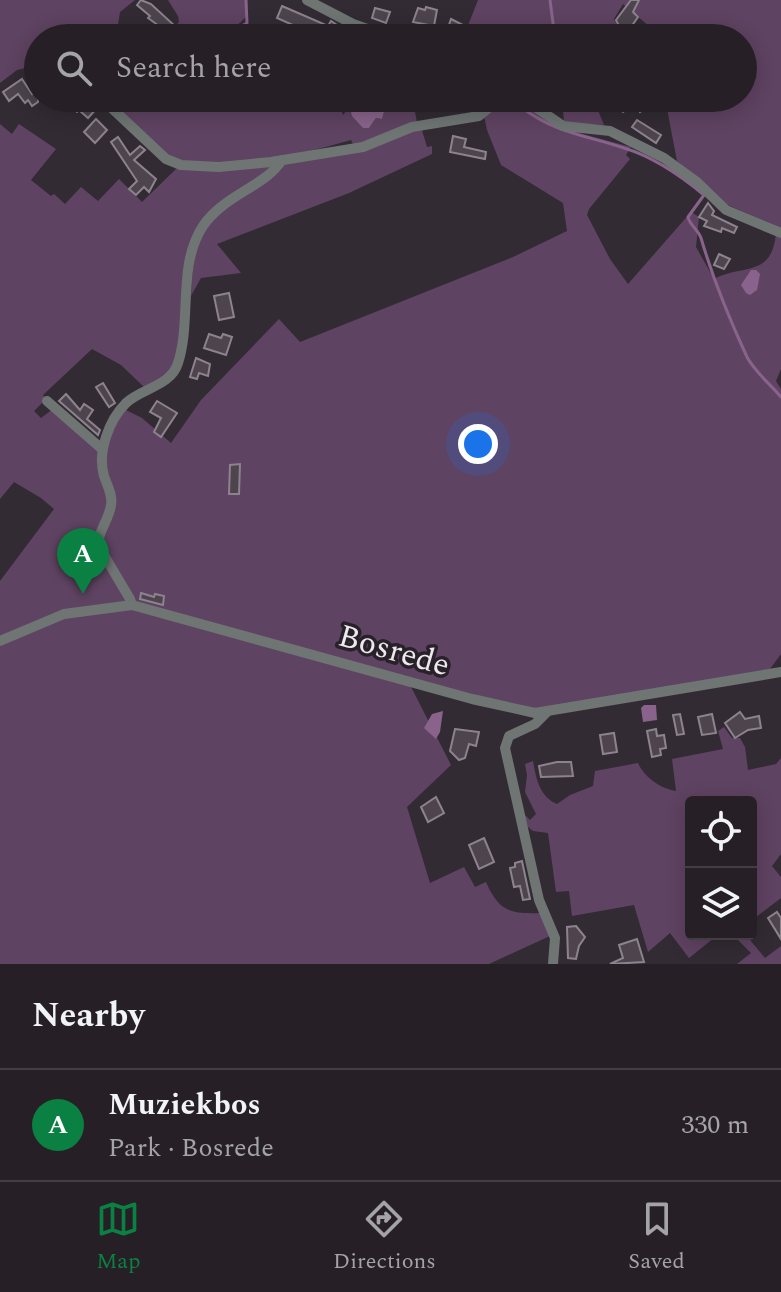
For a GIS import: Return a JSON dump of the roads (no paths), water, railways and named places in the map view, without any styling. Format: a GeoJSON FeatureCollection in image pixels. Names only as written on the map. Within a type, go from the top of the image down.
{"type":"FeatureCollection","features":[{"type":"Feature","properties":{"kind":"street"},"geometry":{"type":"LineString","coordinates":[[307,0],[353,24]]}},
{"type":"Feature","properties":{"kind":"street"},"geometry":{"type":"LineString","coordinates":[[116,112],[156,150],[176,164],[219,167],[363,147],[412,127],[472,119],[485,112]]}},
{"type":"Feature","properties":{"kind":"street"},"geometry":{"type":"LineString","coordinates":[[542,112],[563,126],[610,131],[664,158],[697,182],[726,210],[781,233]]}},
{"type":"Feature","properties":{"kind":"street"},"geometry":{"type":"LineString","coordinates":[[132,605],[98,545],[112,501],[102,465],[102,449],[125,404],[168,378],[177,366],[186,326],[187,288],[194,244],[203,227],[225,203],[276,169],[282,160]]}},
{"type":"Feature","properties":{"kind":"street"},"geometry":{"type":"LineString","coordinates":[[47,401],[102,449]]}},
{"type":"Feature","properties":{"kind":"street","name":"Bosrede"},"geometry":{"type":"LineString","coordinates":[[0,641],[64,614],[132,605],[525,713],[547,712],[781,672]]}},
{"type":"Feature","properties":{"kind":"street"},"geometry":{"type":"LineString","coordinates":[[547,712],[535,724],[509,736],[504,744],[539,900],[555,938],[553,964]]}},
{"type":"Feature","properties":{"kind":"waterway"},"geometry":{"type":"LineString","coordinates":[[245,24],[246,0]]}},
{"type":"Feature","properties":{"kind":"waterway"},"geometry":{"type":"LineString","coordinates":[[550,0],[553,24]]}},
{"type":"Feature","properties":{"kind":"waterway"},"geometry":{"type":"LineString","coordinates":[[528,112],[558,128],[646,156],[704,195],[688,217],[689,220],[701,238],[747,357],[781,397]]}},
{"type":"Feature","properties":{"kind":"place","name":"Muziekbos"},"geometry":{"type":"Point","coordinates":[83,594]}}]}
